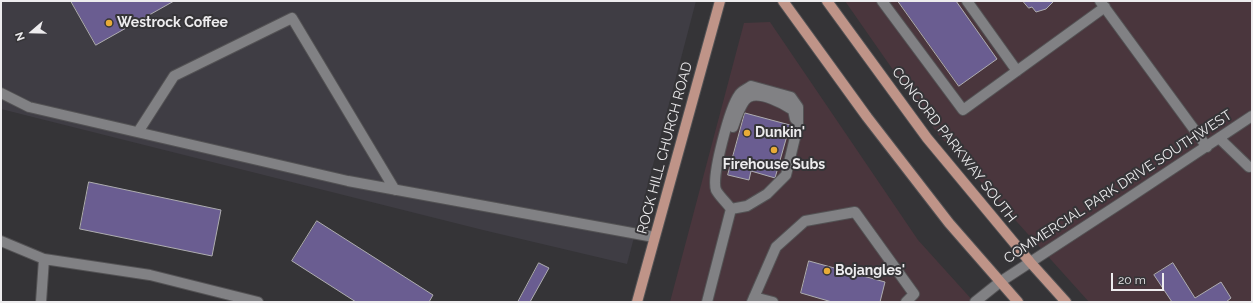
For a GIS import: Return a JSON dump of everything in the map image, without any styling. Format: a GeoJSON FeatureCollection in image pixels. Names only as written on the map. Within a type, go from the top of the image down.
{"type":"FeatureCollection","features":[{"type":"Feature","properties":{"kind":"main road","name":"ROCK HILL CHURCH ROAD"},"geometry":{"type":"LineString","coordinates":[[637,302],[720,1]]}},
{"type":"Feature","properties":{"kind":"main road"},"geometry":{"type":"LineString","coordinates":[[783,1],[872,124],[948,223],[1018,302]]}},
{"type":"Feature","properties":{"kind":"main road","name":"CONCORD PARKWAY SOUTH"},"geometry":{"type":"LineString","coordinates":[[827,1],[927,138],[1030,262],[1066,302]]}},
{"type":"Feature","properties":{"kind":"street"},"geometry":{"type":"LineString","coordinates":[[882,1],[963,110],[1017,71],[1103,4],[1206,147]]}},
{"type":"Feature","properties":{"kind":"street"},"geometry":{"type":"LineString","coordinates":[[967,1],[1017,71]]}},
{"type":"Feature","properties":{"kind":"street"},"geometry":{"type":"LineString","coordinates":[[138,132],[174,76],[292,18],[395,190]]}},
{"type":"Feature","properties":{"kind":"street"},"geometry":{"type":"LineString","coordinates":[[751,86],[791,97],[798,107],[798,125],[786,175],[767,194],[747,206],[731,209],[716,189],[716,179],[718,160],[732,109],[739,93],[751,86]]}},
{"type":"Feature","properties":{"kind":"street"},"geometry":{"type":"LineString","coordinates":[[1,93],[29,107],[348,181],[654,237]]}},
{"type":"Feature","properties":{"kind":"street","name":"COMMERCIAL PARK DRIVE SOUTHWEST"},"geometry":{"type":"LineString","coordinates":[[975,302],[1000,282],[1124,202],[1252,116]]}},
{"type":"Feature","properties":{"kind":"street"},"geometry":{"type":"LineString","coordinates":[[1219,138],[1248,167]]}},
{"type":"Feature","properties":{"kind":"street"},"geometry":{"type":"LineString","coordinates":[[707,302],[731,209]]}},
{"type":"Feature","properties":{"kind":"street"},"geometry":{"type":"LineString","coordinates":[[773,302],[753,299],[776,248],[805,221],[855,212],[914,294],[906,302]]}},
{"type":"Feature","properties":{"kind":"street"},"geometry":{"type":"LineString","coordinates":[[1,241],[44,260],[150,275],[256,302]]}},
{"type":"Feature","properties":{"kind":"street"},"geometry":{"type":"LineString","coordinates":[[41,302],[44,260]]}},
{"type":"Feature","properties":{"kind":"shaded area"},"geometry":{"type":"Polygon","coordinates":[[[1,1],[696,1],[627,264],[483,230],[1,109],[1,1]]]}},
{"type":"Feature","properties":{"kind":"shaded area"},"geometry":{"type":"Polygon","coordinates":[[[845,1],[1252,1],[1252,302],[1089,302],[937,133],[845,1]]]}},
{"type":"Feature","properties":{"kind":"shaded area"},"geometry":{"type":"Polygon","coordinates":[[[770,22],[918,240],[974,302],[670,302],[744,23],[770,22]]]}},
{"type":"Feature","properties":{"kind":"building","name":"Westrock Coffee"},"geometry":{"type":"Polygon","coordinates":[[[71,1],[174,1],[96,45],[71,1]]]}},
{"type":"Feature","properties":{"kind":"building"},"geometry":{"type":"Polygon","coordinates":[[[898,1],[956,1],[997,59],[959,86],[898,1]]]}},
{"type":"Feature","properties":{"kind":"building"},"geometry":{"type":"Polygon","coordinates":[[[1023,1],[1054,1],[1046,9],[1036,12],[1032,7],[1029,8],[1023,1]]]}},
{"type":"Feature","properties":{"kind":"building"},"geometry":{"type":"Polygon","coordinates":[[[745,113],[790,125],[775,178],[751,171],[749,180],[728,175],[745,113]]]}},
{"type":"Feature","properties":{"kind":"building"},"geometry":{"type":"Polygon","coordinates":[[[89,182],[221,210],[212,256],[80,229],[89,182]]]}},
{"type":"Feature","properties":{"kind":"building"},"geometry":{"type":"Polygon","coordinates":[[[317,221],[433,295],[429,302],[356,302],[292,261],[317,221]]]}},
{"type":"Feature","properties":{"kind":"building","name":"Bojangles'"},"geometry":{"type":"Polygon","coordinates":[[[809,261],[885,282],[880,302],[832,302],[801,293],[809,261]]]}},
{"type":"Feature","properties":{"kind":"building"},"geometry":{"type":"Polygon","coordinates":[[[539,263],[549,268],[530,302],[518,302],[539,263]]]}},
{"type":"Feature","properties":{"kind":"building"},"geometry":{"type":"Polygon","coordinates":[[[1173,263],[1195,298],[1221,282],[1231,298],[1226,302],[1172,302],[1154,275],[1173,263]]]}},
{"type":"Feature","properties":{"kind":"place","name":"Westrock Coffee"},"geometry":{"type":"Point","coordinates":[109,23]}},
{"type":"Feature","properties":{"kind":"place","name":"Dunkin'"},"geometry":{"type":"Point","coordinates":[747,133]}},
{"type":"Feature","properties":{"kind":"place","name":"Firehouse Subs"},"geometry":{"type":"Point","coordinates":[774,150]}},
{"type":"Feature","properties":{"kind":"place","name":"Bojangles'"},"geometry":{"type":"Point","coordinates":[827,271]}}]}
